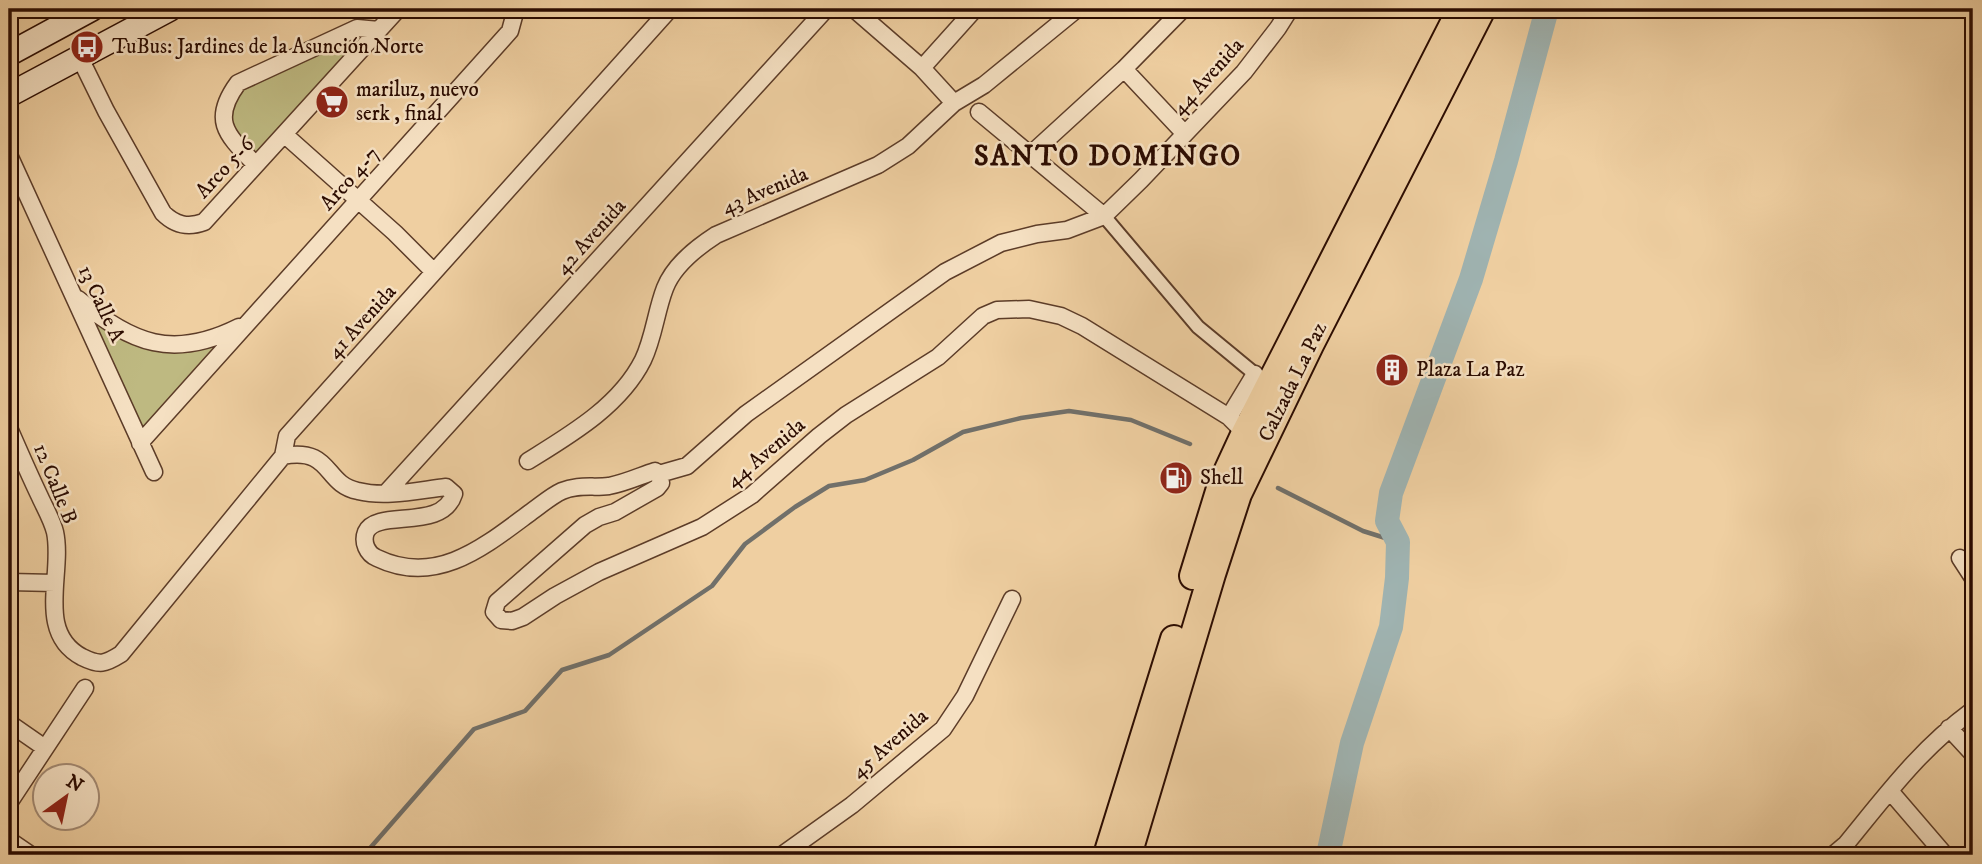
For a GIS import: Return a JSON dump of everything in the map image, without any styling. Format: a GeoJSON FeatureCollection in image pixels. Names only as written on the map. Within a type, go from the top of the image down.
{"type":"FeatureCollection","features":[{"type":"Feature","properties":{"kind":"main road"},"geometry":{"type":"LineString","coordinates":[[9,95],[170,9]]}},
{"type":"Feature","properties":{"kind":"main road","name":"Calzada La Paz"},"geometry":{"type":"LineString","coordinates":[[1107,855],[1237,425],[1461,9]]}},
{"type":"Feature","properties":{"kind":"main road","name":"Calzada La Paz"},"geometry":{"type":"LineString","coordinates":[[1128,855],[1238,494],[1305,355],[1482,9]]}},
{"type":"Feature","properties":{"kind":"main road"},"geometry":{"type":"LineString","coordinates":[[9,54],[77,12]]}},
{"type":"Feature","properties":{"kind":"main road"},"geometry":{"type":"LineString","coordinates":[[33,41],[50,74]]}},
{"type":"Feature","properties":{"kind":"street","name":"Arco 5-6"},"geometry":{"type":"LineString","coordinates":[[80,58],[158,206],[170,219],[187,225],[204,222],[397,9]]}},
{"type":"Feature","properties":{"kind":"street","name":"Arco 4-7"},"geometry":{"type":"LineString","coordinates":[[140,443],[510,31],[516,9]]}},
{"type":"Feature","properties":{"kind":"street","name":"41 Avenida"},"geometry":{"type":"LineString","coordinates":[[95,664],[108,662],[121,654],[283,456],[287,436],[670,9]]}},
{"type":"Feature","properties":{"kind":"street","name":"42 Avenida"},"geometry":{"type":"LineString","coordinates":[[386,493],[826,9]]}},
{"type":"Feature","properties":{"kind":"street"},"geometry":{"type":"LineString","coordinates":[[854,9],[922,68],[954,103]]}},
{"type":"Feature","properties":{"kind":"street"},"geometry":{"type":"LineString","coordinates":[[922,68],[975,9]]}},
{"type":"Feature","properties":{"kind":"street","name":"43 Avenida"},"geometry":{"type":"LineString","coordinates":[[528,461],[578,429],[628,383],[642,360],[665,287],[674,271],[701,244],[716,235],[878,165],[908,146],[954,103],[984,85],[1077,9]]}},
{"type":"Feature","properties":{"kind":"street"},"geometry":{"type":"LineString","coordinates":[[1030,155],[1124,69],[1183,9]]}},
{"type":"Feature","properties":{"kind":"street","name":"44 Avenida"},"geometry":{"type":"LineString","coordinates":[[386,493],[446,487],[454,494],[438,511],[420,519],[374,523],[367,530],[364,538],[366,549],[373,556],[390,564],[424,569],[459,559],[488,544],[559,492],[574,487],[607,486],[655,471],[659,474],[687,466],[746,414],[945,272],[1002,243],[1067,230],[1104,216],[1244,72],[1279,28],[1290,9]]}},
{"type":"Feature","properties":{"kind":"street"},"geometry":{"type":"LineString","coordinates":[[256,165],[234,143],[223,123],[222,116],[228,97],[238,83],[357,28],[379,30]]}},
{"type":"Feature","properties":{"kind":"street"},"geometry":{"type":"LineString","coordinates":[[1124,69],[1185,134]]}},
{"type":"Feature","properties":{"kind":"street"},"geometry":{"type":"LineString","coordinates":[[979,112],[1104,216],[1198,327],[1255,374],[1237,425]]}},
{"type":"Feature","properties":{"kind":"street"},"geometry":{"type":"LineString","coordinates":[[285,135],[395,233],[434,272]]}},
{"type":"Feature","properties":{"kind":"street","name":"13 Calle A"},"geometry":{"type":"LineString","coordinates":[[9,155],[154,472]]}},
{"type":"Feature","properties":{"kind":"street","name":"Arco 4-7"},"geometry":{"type":"LineString","coordinates":[[74,295],[106,322],[152,344],[193,344],[221,336],[249,323]]}},
{"type":"Feature","properties":{"kind":"street","name":"44 Avenida"},"geometry":{"type":"LineString","coordinates":[[659,474],[661,483],[657,488],[615,512],[585,525],[497,602],[494,612],[501,620],[512,621],[523,617],[599,572],[702,527],[752,495],[846,415],[937,357],[983,316],[997,310],[1029,309],[1061,316],[1082,326],[1237,425]]}},
{"type":"Feature","properties":{"kind":"street","name":"12 Calle B"},"geometry":{"type":"LineString","coordinates":[[9,428],[54,531],[57,553],[56,628],[71,651],[95,664]]}},
{"type":"Feature","properties":{"kind":"street"},"geometry":{"type":"LineString","coordinates":[[283,456],[310,455],[317,458],[342,483],[356,491],[386,493]]}},
{"type":"Feature","properties":{"kind":"street"},"geometry":{"type":"LineString","coordinates":[[1960,558],[1973,579]]}},
{"type":"Feature","properties":{"kind":"street"},"geometry":{"type":"LineString","coordinates":[[9,582],[55,583]]}},
{"type":"Feature","properties":{"kind":"street","name":"45 Avenida"},"geometry":{"type":"LineString","coordinates":[[782,855],[852,805],[943,729],[965,696],[1012,599]]}},
{"type":"Feature","properties":{"kind":"street"},"geometry":{"type":"LineString","coordinates":[[9,803],[85,688]]}},
{"type":"Feature","properties":{"kind":"street"},"geometry":{"type":"LineString","coordinates":[[1833,855],[1846,844],[1917,758],[1973,710]]}},
{"type":"Feature","properties":{"kind":"street"},"geometry":{"type":"LineString","coordinates":[[9,723],[45,748]]}},
{"type":"Feature","properties":{"kind":"street"},"geometry":{"type":"LineString","coordinates":[[1950,728],[1973,754]]}},
{"type":"Feature","properties":{"kind":"street"},"geometry":{"type":"LineString","coordinates":[[1889,792],[1945,855]]}},
{"type":"Feature","properties":{"kind":"street"},"geometry":{"type":"LineString","coordinates":[[9,840],[31,855]]}},
{"type":"Feature","properties":{"kind":"shaded area"},"geometry":{"type":"Polygon","coordinates":[[[359,32],[369,34],[257,160],[229,127],[232,99],[241,86],[359,32]]]}},
{"type":"Feature","properties":{"kind":"shaded area"},"geometry":{"type":"Polygon","coordinates":[[[88,312],[105,327],[137,345],[171,350],[229,340],[142,434],[88,312]]]}},
{"type":"Feature","properties":{"kind":"waterway"},"geometry":{"type":"LineString","coordinates":[[1328,855],[1352,743],[1391,627],[1398,542],[1387,521],[1391,493],[1471,279],[1547,9]]}},
{"type":"Feature","properties":{"kind":"waterway"},"geometry":{"type":"LineString","coordinates":[[364,855],[474,729],[525,711],[562,670],[609,655],[712,586],[745,544],[829,486],[865,480],[913,460],[963,432],[1021,418],[1069,411],[1131,420],[1190,444]]}},
{"type":"Feature","properties":{"kind":"waterway"},"geometry":{"type":"LineString","coordinates":[[1278,488],[1363,531],[1398,542]]}},
{"type":"Feature","properties":{"kind":"place","name":"TuBus: Jardines de la Asunción Norte"},"geometry":{"type":"Point","coordinates":[87,47]}},
{"type":"Feature","properties":{"kind":"place","name":"mariluz, nuevo serk , final"},"geometry":{"type":"Point","coordinates":[332,102]}},
{"type":"Feature","properties":{"kind":"place","name":"Plaza La Paz"},"geometry":{"type":"Point","coordinates":[1392,370]}},
{"type":"Feature","properties":{"kind":"place","name":"Shell"},"geometry":{"type":"Point","coordinates":[1176,478]}},
{"type":"Feature","properties":{"kind":"district","name":"SANTO DOMINGO"},"geometry":{"type":"Point","coordinates":[1108,156]}}]}
